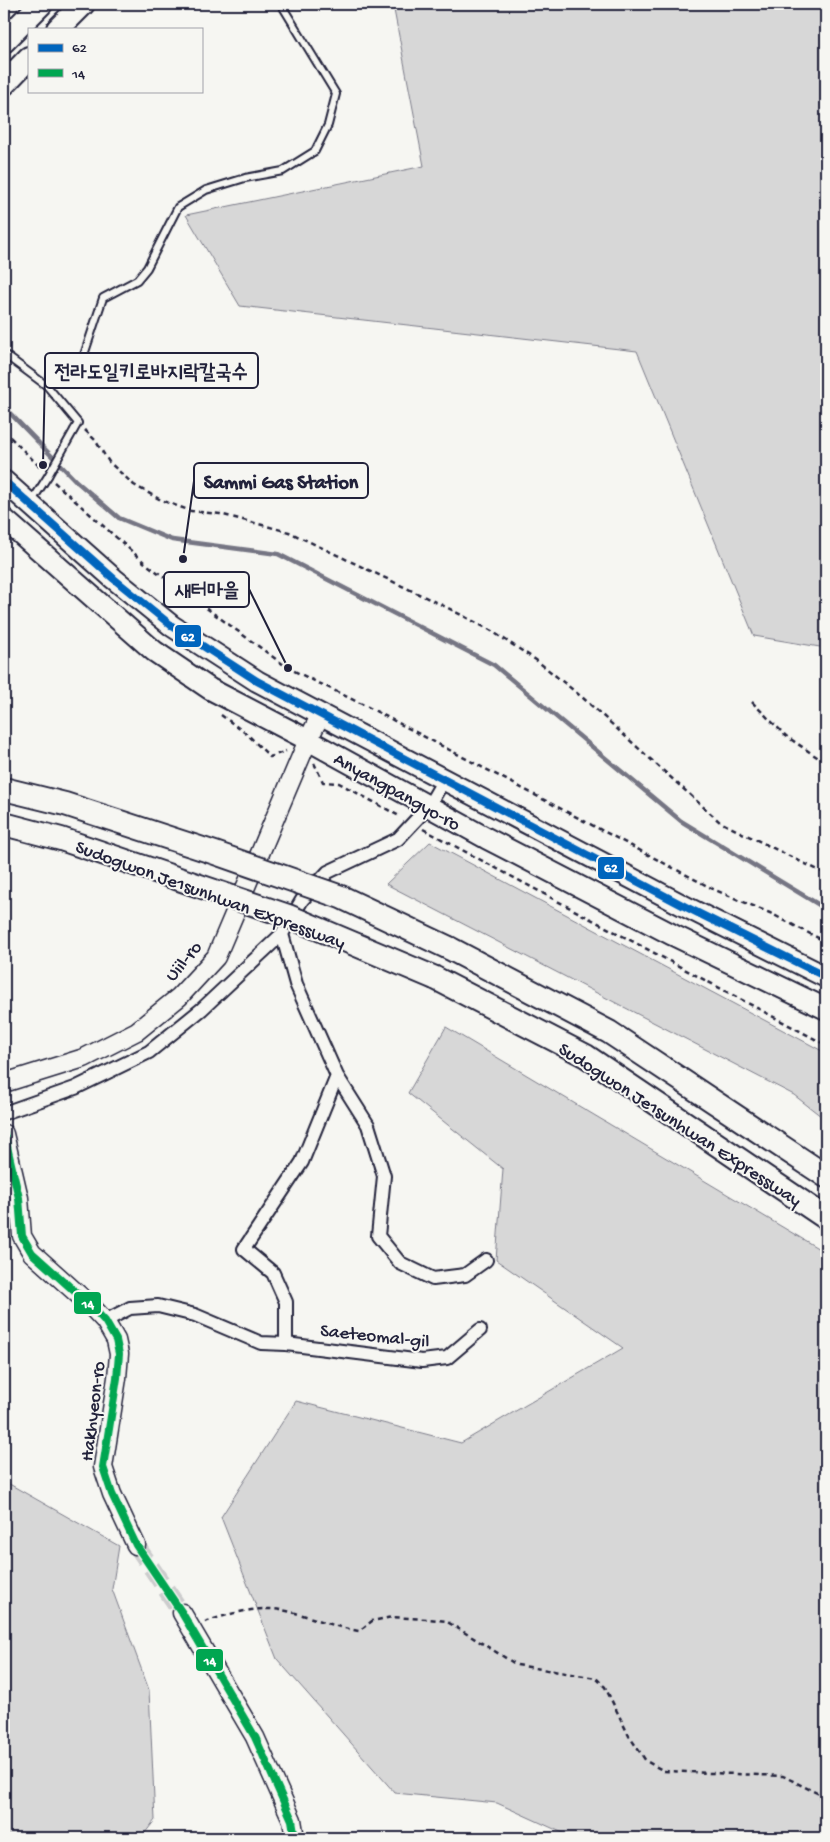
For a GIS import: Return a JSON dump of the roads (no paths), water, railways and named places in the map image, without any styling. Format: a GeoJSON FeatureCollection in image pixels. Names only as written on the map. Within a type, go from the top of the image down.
{"type":"FeatureCollection","features":[{"type":"Feature","properties":{"kind":"highway"},"geometry":{"type":"LineString","coordinates":[[4,41],[41,4]]}},
{"type":"Feature","properties":{"kind":"highway"},"geometry":{"type":"LineString","coordinates":[[59,28],[83,4]]}},
{"type":"Feature","properties":{"kind":"highway"},"geometry":{"type":"LineString","coordinates":[[4,84],[28,59]]}},
{"type":"Feature","properties":{"kind":"highway","name":"Sudogwon Je1sunhwan Expressway"},"geometry":{"type":"LineString","coordinates":[[4,789],[65,804],[215,852],[341,897],[449,948],[609,1032],[826,1176]]}},
{"type":"Feature","properties":{"kind":"highway","name":"Sudogwon Je1sunhwan Expressway"},"geometry":{"type":"LineString","coordinates":[[4,824],[61,839],[288,916],[435,978],[586,1056],[826,1218]]}},
{"type":"Feature","properties":{"kind":"main road","name":"Anyangpangyo-ro"},"geometry":{"type":"LineString","coordinates":[[4,481],[114,579],[172,626],[257,681],[686,906],[826,976]]}},
{"type":"Feature","properties":{"kind":"main road","name":"Anyangpangyo-ro"},"geometry":{"type":"LineString","coordinates":[[4,519],[154,651],[210,689],[308,740],[428,807],[673,935],[826,1009]]}},
{"type":"Feature","properties":{"kind":"street","name":"Uiil-ro"},"geometry":{"type":"LineString","coordinates":[[4,1083],[84,1058],[137,1031],[179,997],[216,957],[308,740],[321,714]]}},
{"type":"Feature","properties":{"kind":"street"},"geometry":{"type":"LineString","coordinates":[[4,1113],[75,1088],[149,1052],[202,1009],[282,934],[302,900],[328,872],[398,839],[428,807],[445,778]]}},
{"type":"Feature","properties":{"kind":"street"},"geometry":{"type":"LineString","coordinates":[[282,934],[296,984],[337,1076],[368,1125],[384,1176],[378,1236],[400,1264],[434,1279],[465,1275],[486,1260]]}},
{"type":"Feature","properties":{"kind":"street"},"geometry":{"type":"LineString","coordinates":[[286,1344],[286,1302],[273,1273],[244,1249],[302,1162],[337,1076]]}},
{"type":"Feature","properties":{"kind":"street","name":"Hakhyeon-ro"},"geometry":{"type":"LineString","coordinates":[[4,1134],[19,1198],[22,1236],[32,1253],[105,1320],[116,1340],[119,1354],[103,1467],[112,1494],[136,1545]]}},
{"type":"Feature","properties":{"kind":"street","name":"Saeteomal-gil"},"geometry":{"type":"LineString","coordinates":[[105,1320],[130,1308],[158,1306],[195,1315],[261,1343],[286,1344],[422,1361],[447,1358],[480,1330]]}},
{"type":"Feature","properties":{"kind":"street"},"geometry":{"type":"LineString","coordinates":[[186,1620],[256,1737],[292,1820],[296,1838]]}},
{"type":"Feature","properties":{"kind":"lane"},"geometry":{"type":"LineString","coordinates":[[47,386],[84,355],[102,298],[137,280],[147,268],[178,207],[206,190],[245,178],[283,170],[314,150],[328,125],[336,94],[281,4]]}},
{"type":"Feature","properties":{"kind":"lane"},"geometry":{"type":"LineString","coordinates":[[4,354],[47,386],[78,423],[30,504]]}},
{"type":"Feature","properties":{"kind":"waterway"},"geometry":{"type":"LineString","coordinates":[[4,407],[76,481],[119,518],[172,540],[278,554],[494,665],[681,821],[821,906],[826,907]]}},
{"type":"Feature","properties":{"kind":"tunnel"},"geometry":{"type":"LineString","coordinates":[[136,1545],[182,1613]]}},
{"type":"Feature","properties":{"kind":"place","name":"전라도일키로바지락칼국수"},"geometry":{"type":"Point","coordinates":[43,465]}},
{"type":"Feature","properties":{"kind":"place","name":"Sammi Gas Station"},"geometry":{"type":"Point","coordinates":[183,559]}},
{"type":"Feature","properties":{"kind":"place","name":"새터마을"},"geometry":{"type":"Point","coordinates":[288,668]}}]}
